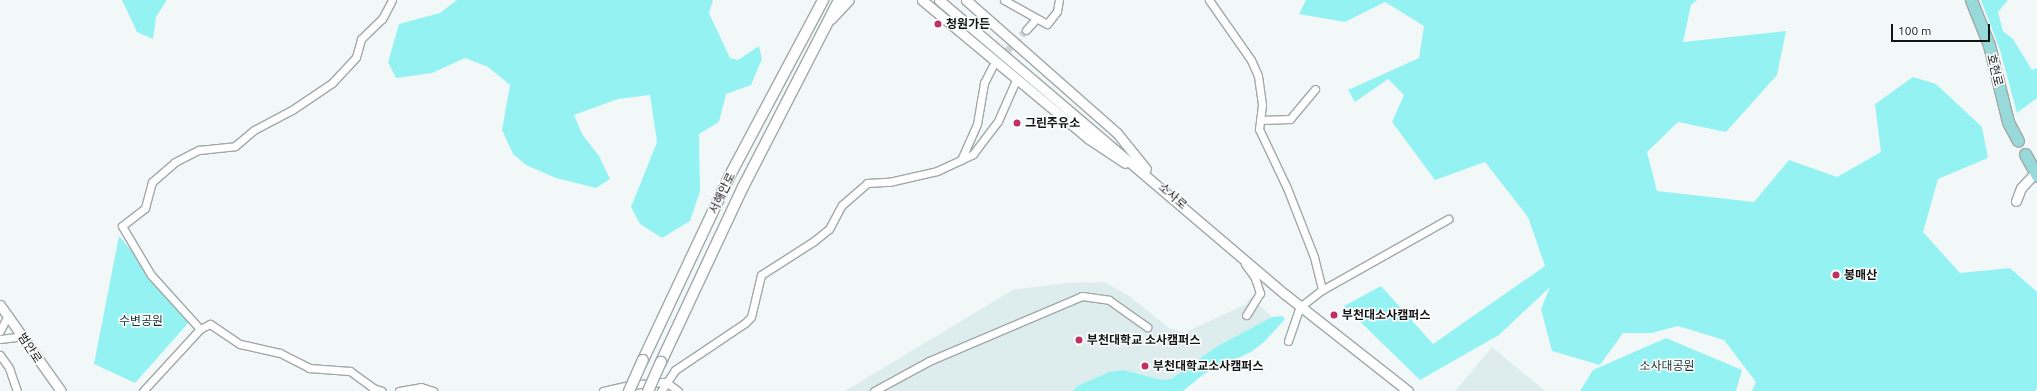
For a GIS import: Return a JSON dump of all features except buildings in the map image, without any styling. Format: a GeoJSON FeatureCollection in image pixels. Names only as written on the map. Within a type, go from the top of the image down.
{"type":"FeatureCollection","features":[{"type":"Feature","properties":{"kind":"main road","name":"서해안로"},"geometry":{"type":"LineString","coordinates":[[629,391],[728,179],[823,0]]}},
{"type":"Feature","properties":{"kind":"main road","name":"서해안로"},"geometry":{"type":"LineString","coordinates":[[648,391],[660,362],[821,30],[839,0]]}},
{"type":"Feature","properties":{"kind":"main road","name":"호현로"},"geometry":{"type":"LineString","coordinates":[[1971,0],[1989,44],[2008,122],[2018,141]]}},
{"type":"Feature","properties":{"kind":"main road"},"geometry":{"type":"LineString","coordinates":[[2025,154],[2036,175]]}},
{"type":"Feature","properties":{"kind":"street"},"geometry":{"type":"LineString","coordinates":[[200,329],[151,275],[122,226],[145,208],[152,182],[175,162],[199,150],[235,146],[254,130],[292,110],[332,84],[356,57],[361,39],[382,19],[392,0]]}},
{"type":"Feature","properties":{"kind":"street"},"geometry":{"type":"LineString","coordinates":[[821,30],[849,0]]}},
{"type":"Feature","properties":{"kind":"street"},"geometry":{"type":"LineString","coordinates":[[922,0],[1016,80],[1089,139],[1160,185]]}},
{"type":"Feature","properties":{"kind":"street","name":"소사로"},"geometry":{"type":"LineString","coordinates":[[939,0],[1160,185],[1300,306],[1408,391]]}},
{"type":"Feature","properties":{"kind":"street"},"geometry":{"type":"LineString","coordinates":[[966,0],[1117,133],[1160,185]]}},
{"type":"Feature","properties":{"kind":"street"},"geometry":{"type":"LineString","coordinates":[[1004,0],[1047,24],[1057,11],[1059,0]]}},
{"type":"Feature","properties":{"kind":"street"},"geometry":{"type":"LineString","coordinates":[[1209,0],[1253,65],[1261,92],[1260,132],[1290,195],[1314,257],[1322,290]]}},
{"type":"Feature","properties":{"kind":"street"},"geometry":{"type":"LineString","coordinates":[[1026,30],[1036,19]]}},
{"type":"Feature","properties":{"kind":"street"},"geometry":{"type":"LineString","coordinates":[[961,160],[977,124],[984,83],[992,67]]}},
{"type":"Feature","properties":{"kind":"street"},"geometry":{"type":"LineString","coordinates":[[661,391],[675,370],[745,323],[750,317],[761,275],[800,253],[824,233],[842,205],[867,183],[889,182],[937,171],[973,154],[998,121],[1016,80]]}},
{"type":"Feature","properties":{"kind":"street"},"geometry":{"type":"LineString","coordinates":[[1260,120],[1290,119],[1315,89]]}},
{"type":"Feature","properties":{"kind":"street"},"geometry":{"type":"LineString","coordinates":[[2016,201],[2021,188],[2036,175]]}},
{"type":"Feature","properties":{"kind":"street"},"geometry":{"type":"LineString","coordinates":[[1288,341],[1300,306],[1322,290],[1448,219]]}},
{"type":"Feature","properties":{"kind":"street"},"geometry":{"type":"LineString","coordinates":[[1237,252],[1259,289],[1259,298],[1246,314]]}},
{"type":"Feature","properties":{"kind":"street"},"geometry":{"type":"LineString","coordinates":[[874,391],[924,364],[1082,296],[1109,300],[1147,327]]}},
{"type":"Feature","properties":{"kind":"street","name":"범안로"},"geometry":{"type":"LineString","coordinates":[[0,305],[61,391]]}},
{"type":"Feature","properties":{"kind":"street"},"geometry":{"type":"LineString","coordinates":[[0,331],[8,315]]}},
{"type":"Feature","properties":{"kind":"street"},"geometry":{"type":"LineString","coordinates":[[143,391],[200,329],[210,324],[240,344],[280,353],[309,368],[350,371],[372,388],[382,391]]}},
{"type":"Feature","properties":{"kind":"street"},"geometry":{"type":"LineString","coordinates":[[0,339],[23,336]]}},
{"type":"Feature","properties":{"kind":"street"},"geometry":{"type":"LineString","coordinates":[[0,355],[9,368],[17,391]]}},
{"type":"Feature","properties":{"kind":"street"},"geometry":{"type":"LineString","coordinates":[[602,391],[622,386],[666,382],[678,391]]}},
{"type":"Feature","properties":{"kind":"street"},"geometry":{"type":"LineString","coordinates":[[399,391],[421,387],[433,391]]}},
{"type":"Feature","properties":{"kind":"shaded area","name":"부천대학교 소사캠퍼스"},"geometry":{"type":"Polygon","coordinates":[[[1104,282],[1128,295],[1169,328],[1184,333],[1246,304],[1251,297],[1272,317],[1216,347],[1171,379],[1162,380],[1124,370],[1109,372],[1077,386],[1073,391],[845,391],[1013,290],[1066,283],[1104,282]]]}},
{"type":"Feature","properties":{"kind":"shaded area"},"geometry":{"type":"Polygon","coordinates":[[[1492,347],[1545,391],[1455,391],[1492,347]]]}},
{"type":"Feature","properties":{"kind":"green space"},"geometry":{"type":"Polygon","coordinates":[[[122,0],[167,0],[156,17],[153,39],[137,32],[122,0]]]}},
{"type":"Feature","properties":{"kind":"green space"},"geometry":{"type":"Polygon","coordinates":[[[457,0],[713,0],[709,13],[730,58],[738,60],[759,46],[762,59],[751,85],[726,94],[719,122],[699,134],[700,191],[690,221],[662,238],[640,224],[631,207],[657,142],[650,95],[618,99],[574,115],[582,134],[599,156],[610,179],[596,188],[556,178],[526,165],[513,154],[502,130],[510,85],[488,67],[465,58],[432,73],[396,78],[388,62],[399,24],[440,13],[457,0]]]}},
{"type":"Feature","properties":{"kind":"green space"},"geometry":{"type":"Polygon","coordinates":[[[1306,0],[1697,0],[1691,5],[1683,42],[1786,31],[1777,75],[1726,132],[1678,122],[1647,152],[1657,191],[1754,202],[1789,160],[1837,177],[1881,152],[1875,104],[1913,77],[1936,84],[1982,127],[1988,158],[1938,179],[1923,232],[1960,273],[2010,268],[2037,292],[2037,388],[2035,391],[1752,391],[1756,382],[1724,340],[1678,326],[1652,333],[1623,333],[1600,365],[1552,351],[1541,309],[1550,287],[1499,335],[1420,380],[1344,306],[1381,286],[1433,344],[1545,266],[1528,217],[1485,162],[1435,180],[1392,122],[1404,95],[1388,79],[1355,102],[1348,90],[1419,58],[1424,26],[1385,2],[1345,22],[1299,14],[1306,0]]]}},
{"type":"Feature","properties":{"kind":"green space"},"geometry":{"type":"Polygon","coordinates":[[[1981,0],[2008,0],[1998,12],[2003,31],[2013,39],[2032,70],[2037,68],[2037,98],[2017,113],[2000,50],[1981,0]]]}},
{"type":"Feature","properties":{"kind":"green space","name":"수변공원"},"geometry":{"type":"Polygon","coordinates":[[[119,236],[191,320],[135,383],[94,364],[119,236]]]}},
{"type":"Feature","properties":{"kind":"green space"},"geometry":{"type":"Polygon","coordinates":[[[1282,316],[1285,319],[1264,342],[1251,352],[1204,374],[1183,391],[1073,391],[1077,386],[1109,372],[1124,370],[1162,380],[1171,379],[1216,347],[1272,317],[1282,316]]]}},
{"type":"Feature","properties":{"kind":"green space","name":"소사대공원"},"geometry":{"type":"Polygon","coordinates":[[[1666,338],[1742,370],[1736,391],[1580,391],[1593,370],[1666,338]]]}},
{"type":"Feature","properties":{"kind":"tunnel"},"geometry":{"type":"LineString","coordinates":[[993,66],[1026,30]]}},
{"type":"Feature","properties":{"kind":"place","name":"청원가든"},"geometry":{"type":"Point","coordinates":[938,24]}},
{"type":"Feature","properties":{"kind":"place","name":"그린주유소"},"geometry":{"type":"Point","coordinates":[1017,123]}},
{"type":"Feature","properties":{"kind":"place","name":"봉매산"},"geometry":{"type":"Point","coordinates":[1836,275]}},
{"type":"Feature","properties":{"kind":"place","name":"부천대소사캠퍼스"},"geometry":{"type":"Point","coordinates":[1334,315]}},
{"type":"Feature","properties":{"kind":"place","name":"부천대학교 소사캠퍼스"},"geometry":{"type":"Point","coordinates":[1079,340]}},
{"type":"Feature","properties":{"kind":"place","name":"부천대학교소사캠퍼스"},"geometry":{"type":"Point","coordinates":[1145,366]}}]}
